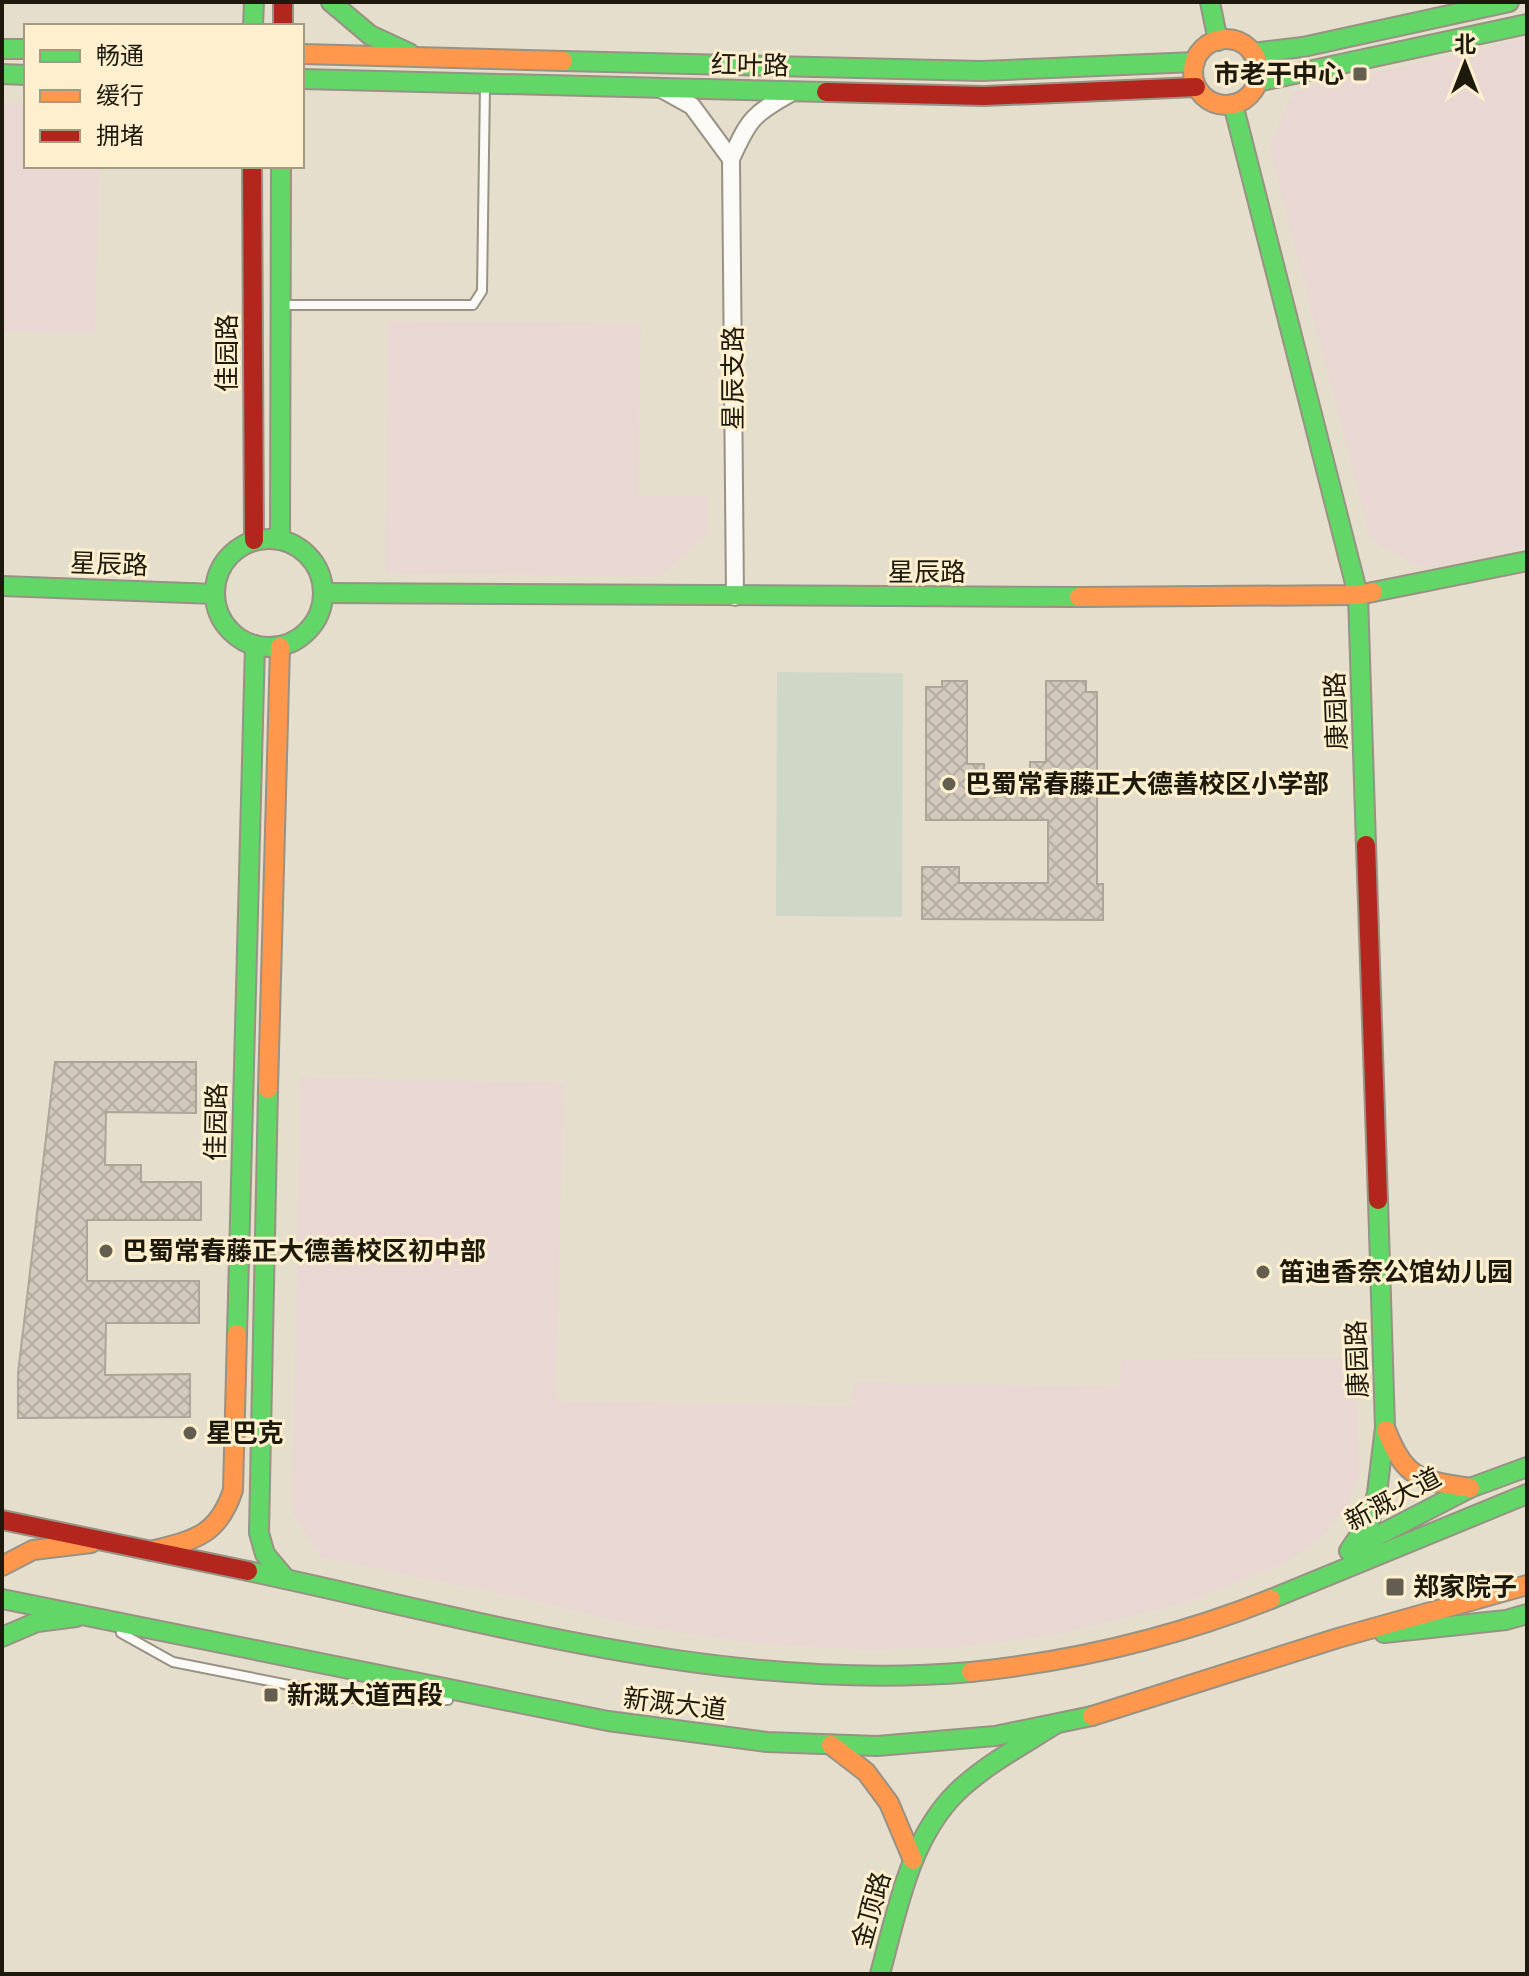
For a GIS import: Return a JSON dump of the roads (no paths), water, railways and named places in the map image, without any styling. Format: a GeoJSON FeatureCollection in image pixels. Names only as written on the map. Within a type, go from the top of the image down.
{"type":"FeatureCollection","features":[{"type":"Feature","properties":{"kind":"main road"},"geometry":{"type":"LineString","coordinates":[[253,24],[254,2]]}},
{"type":"Feature","properties":{"kind":"main road"},"geometry":{"type":"LineString","coordinates":[[283,2],[283,24]]}},
{"type":"Feature","properties":{"kind":"main road"},"geometry":{"type":"LineString","coordinates":[[331,2],[370,35],[418,58]]}},
{"type":"Feature","properties":{"kind":"main road"},"geometry":{"type":"LineString","coordinates":[[1210,2],[1218,41]]}},
{"type":"Feature","properties":{"kind":"main road"},"geometry":{"type":"LineString","coordinates":[[1252,53],[1303,47],[1509,2]]}},
{"type":"Feature","properties":{"kind":"main road"},"geometry":{"type":"LineString","coordinates":[[1257,82],[1527,24]]}},
{"type":"Feature","properties":{"kind":"main road"},"geometry":{"type":"LineString","coordinates":[[1218,41],[1235,41],[1252,53],[1257,63],[1257,82],[1251,94],[1233,104],[1211,102],[1196,87],[1193,76],[1195,62],[1205,47],[1218,41]]}},
{"type":"Feature","properties":{"kind":"main road"},"geometry":{"type":"LineString","coordinates":[[2,49],[24,49]]}},
{"type":"Feature","properties":{"kind":"main road","name":"红叶路"},"geometry":{"type":"LineString","coordinates":[[304,54],[982,71],[1195,62]]}},
{"type":"Feature","properties":{"kind":"main road"},"geometry":{"type":"LineString","coordinates":[[2,74],[24,75]]}},
{"type":"Feature","properties":{"kind":"main road","name":"红叶路"},"geometry":{"type":"LineString","coordinates":[[304,79],[984,96],[1196,87]]}},
{"type":"Feature","properties":{"kind":"main road","name":"康园路"},"geometry":{"type":"LineString","coordinates":[[1233,104],[1358,595],[1385,1427],[1377,1493],[1370,1520],[1349,1551]]}},
{"type":"Feature","properties":{"kind":"main road","name":"佳园路"},"geometry":{"type":"LineString","coordinates":[[252,168],[254,540]]}},
{"type":"Feature","properties":{"kind":"main road","name":"佳园路"},"geometry":{"type":"LineString","coordinates":[[280,540],[281,168]]}},
{"type":"Feature","properties":{"kind":"main road"},"geometry":{"type":"LineString","coordinates":[[254,540],[280,540],[304,552],[314,564],[321,578],[323,593],[320,609],[313,624],[302,636],[280,647],[255,645],[231,631],[217,607],[216,579],[231,554],[254,540]]}},
{"type":"Feature","properties":{"kind":"main road","name":"星辰路"},"geometry":{"type":"LineString","coordinates":[[323,593],[735,597],[1358,595],[1527,561]]}},
{"type":"Feature","properties":{"kind":"main road","name":"星辰路"},"geometry":{"type":"LineString","coordinates":[[2,586],[215,594]]}},
{"type":"Feature","properties":{"kind":"main road","name":"佳园路"},"geometry":{"type":"LineString","coordinates":[[151,1551],[192,1540],[212,1530],[228,1511],[233,1490],[255,645]]}},
{"type":"Feature","properties":{"kind":"main road","name":"佳园路"},"geometry":{"type":"LineString","coordinates":[[280,647],[258,1491],[259,1533],[265,1554],[286,1579]]}},
{"type":"Feature","properties":{"kind":"main road"},"geometry":{"type":"LineString","coordinates":[[1385,1427],[1399,1460],[1414,1473],[1437,1483],[1470,1488]]}},
{"type":"Feature","properties":{"kind":"main road","name":"新溉大道"},"geometry":{"type":"LineString","coordinates":[[1291,1592],[1349,1551],[1470,1488],[1527,1467]]}},
{"type":"Feature","properties":{"kind":"main road","name":"新溉大道"},"geometry":{"type":"LineString","coordinates":[[2,1520],[615,1652],[769,1673],[879,1676],[991,1672],[1085,1657],[1174,1634],[1291,1592],[1527,1494]]}},
{"type":"Feature","properties":{"kind":"main road"},"geometry":{"type":"LineString","coordinates":[[2,1566],[31,1550],[62,1544],[110,1543]]}},
{"type":"Feature","properties":{"kind":"main road","name":"新溉大道"},"geometry":{"type":"LineString","coordinates":[[2,1599],[623,1723],[767,1742],[877,1746],[995,1736],[1099,1714],[1338,1638],[1527,1585]]}},
{"type":"Feature","properties":{"kind":"main road","name":"新溉大道"},"geometry":{"type":"LineString","coordinates":[[1338,1638],[1506,1620],[1527,1614]]}},
{"type":"Feature","properties":{"kind":"main road"},"geometry":{"type":"LineString","coordinates":[[2,1637],[33,1623],[80,1617]]}},
{"type":"Feature","properties":{"kind":"main road","name":"金顶路"},"geometry":{"type":"LineString","coordinates":[[880,1974],[913,1860],[949,1801],[994,1764],[1055,1724]]}},
{"type":"Feature","properties":{"kind":"main road"},"geometry":{"type":"LineString","coordinates":[[831,1745],[866,1772],[889,1803],[913,1860]]}},
{"type":"Feature","properties":{"kind":"street"},"geometry":{"type":"LineString","coordinates":[[662,89],[692,106],[731,159],[744,131],[760,110],[792,92]]}},
{"type":"Feature","properties":{"kind":"street","name":"星辰支路"},"geometry":{"type":"LineString","coordinates":[[731,159],[735,597]]}},
{"type":"Feature","properties":{"kind":"lane"},"geometry":{"type":"LineString","coordinates":[[281,305],[473,305],[482,291],[485,84]]}},
{"type":"Feature","properties":{"kind":"lane"},"geometry":{"type":"LineString","coordinates":[[100,1621],[173,1662],[365,1700],[503,1701]]}},
{"type":"Feature","properties":{"kind":"place","name":"市老干中心"},"geometry":{"type":"Point","coordinates":[1360,74]}},
{"type":"Feature","properties":{"kind":"place","name":"巴蜀常春藤正大德善校区小学部"},"geometry":{"type":"Point","coordinates":[949,784]}},
{"type":"Feature","properties":{"kind":"place","name":"巴蜀常春藤正大德善校区初中部"},"geometry":{"type":"Point","coordinates":[106,1251]}},
{"type":"Feature","properties":{"kind":"place","name":"笛迪香奈公馆幼儿园"},"geometry":{"type":"Point","coordinates":[1263,1272]}},
{"type":"Feature","properties":{"kind":"place","name":"星巴克"},"geometry":{"type":"Point","coordinates":[190,1433]}},
{"type":"Feature","properties":{"kind":"place","name":"郑家院子"},"geometry":{"type":"Point","coordinates":[1395,1587]}},
{"type":"Feature","properties":{"kind":"place","name":"新溉大道西段"},"geometry":{"type":"Point","coordinates":[271,1695]}}]}
